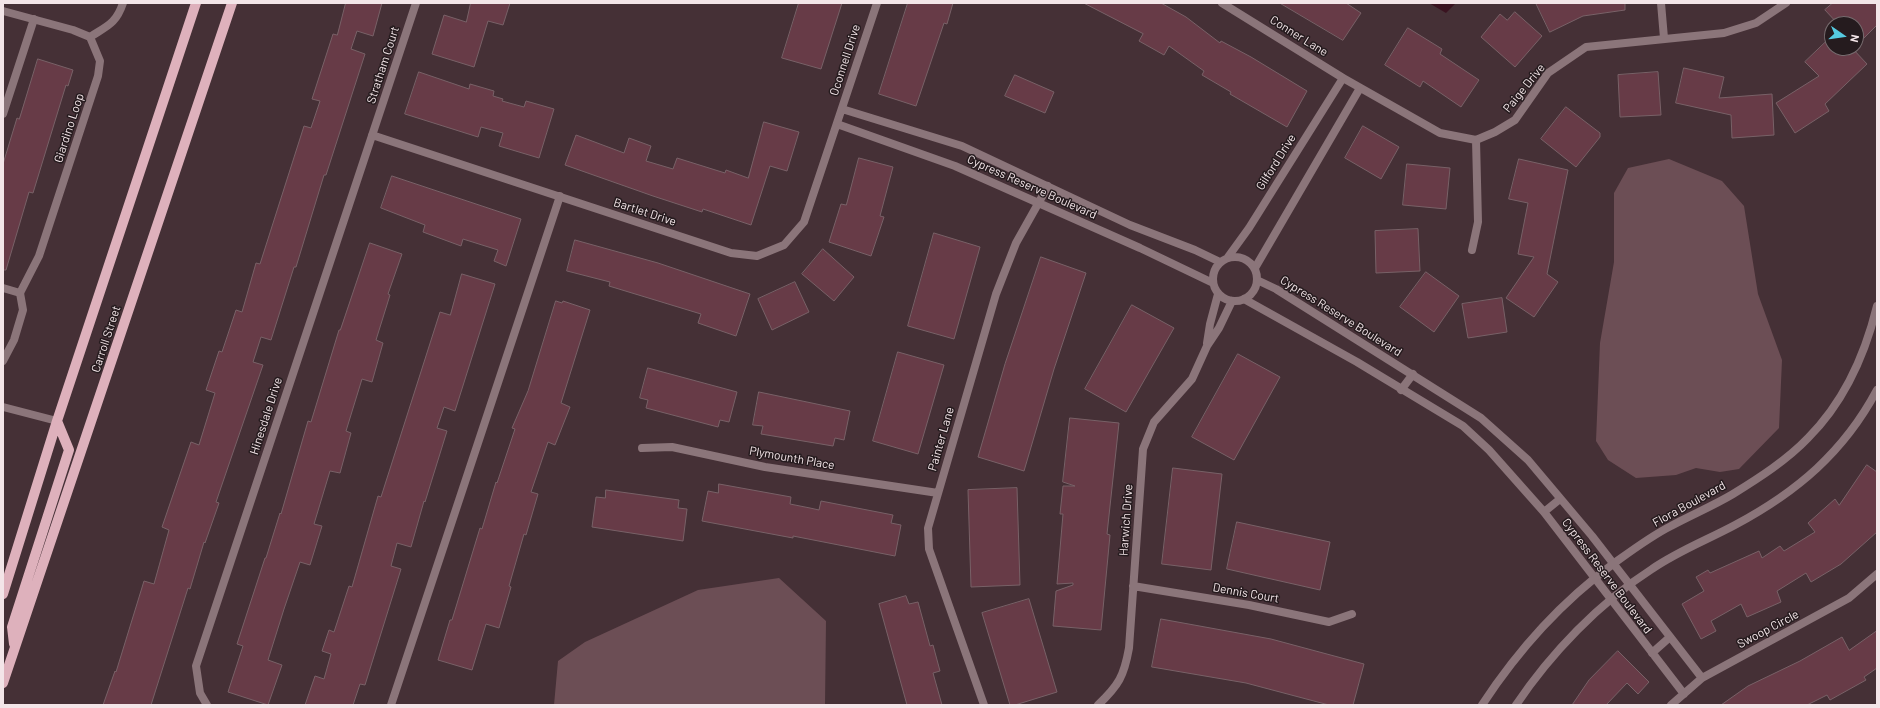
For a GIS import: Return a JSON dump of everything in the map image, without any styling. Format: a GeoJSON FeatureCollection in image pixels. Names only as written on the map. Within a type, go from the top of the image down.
{"type":"FeatureCollection","features":[{"type":"Feature","properties":{"kind":"main road","name":"Carroll Street"},"geometry":{"type":"LineString","coordinates":[[3,594],[57,421],[196,3]]}},
{"type":"Feature","properties":{"kind":"main road","name":"Carroll Street"},"geometry":{"type":"LineString","coordinates":[[3,683],[232,3]]}},
{"type":"Feature","properties":{"kind":"main road"},"geometry":{"type":"LineString","coordinates":[[14,648],[12,627],[69,450],[57,421]]}},
{"type":"Feature","properties":{"kind":"street"},"geometry":{"type":"LineString","coordinates":[[3,11],[73,30],[90,37],[108,26],[119,16],[123,3]]}},
{"type":"Feature","properties":{"kind":"street","name":"Stratham Court"},"geometry":{"type":"LineString","coordinates":[[372,135],[416,3]]}},
{"type":"Feature","properties":{"kind":"street","name":"Oconnell Drive"},"geometry":{"type":"LineString","coordinates":[[837,124],[877,3]]}},
{"type":"Feature","properties":{"kind":"street","name":"Conner Lane"},"geometry":{"type":"LineString","coordinates":[[1222,3],[1344,78]]}},
{"type":"Feature","properties":{"kind":"street"},"geometry":{"type":"LineString","coordinates":[[1660,3],[1664,38]]}},
{"type":"Feature","properties":{"kind":"street","name":"Paige Drive"},"geometry":{"type":"LineString","coordinates":[[1476,140],[1495,132],[1515,120],[1548,73],[1586,47],[1724,33],[1756,22],[1786,3]]}},
{"type":"Feature","properties":{"kind":"street"},"geometry":{"type":"LineString","coordinates":[[3,114],[34,20]]}},
{"type":"Feature","properties":{"kind":"street","name":"Giardino Loop"},"geometry":{"type":"LineString","coordinates":[[20,293],[40,256],[98,76],[100,61],[90,37]]}},
{"type":"Feature","properties":{"kind":"street"},"geometry":{"type":"LineString","coordinates":[[1344,78],[1440,133],[1476,140],[1478,222],[1472,250]]}},
{"type":"Feature","properties":{"kind":"street","name":"Gilford Drive"},"geometry":{"type":"LineString","coordinates":[[1228,257],[1249,228],[1344,78]]}},
{"type":"Feature","properties":{"kind":"street"},"geometry":{"type":"LineString","coordinates":[[1255,268],[1360,88]]}},
{"type":"Feature","properties":{"kind":"street","name":"Cypress Reserve Boulevard"},"geometry":{"type":"LineString","coordinates":[[842,109],[962,146],[1130,226],[1195,250],[1220,262]]}},
{"type":"Feature","properties":{"kind":"street","name":"Bartlet Drive"},"geometry":{"type":"LineString","coordinates":[[372,135],[731,253],[757,256],[784,245],[804,222],[837,124]]}},
{"type":"Feature","properties":{"kind":"street","name":"Cypress Reserve Boulevard"},"geometry":{"type":"LineString","coordinates":[[837,124],[955,166],[1038,202],[1213,283]]}},
{"type":"Feature","properties":{"kind":"street","name":"Hinesdale Drive"},"geometry":{"type":"LineString","coordinates":[[207,705],[200,693],[196,666],[372,135]]}},
{"type":"Feature","properties":{"kind":"street","name":"Painter Lane"},"geometry":{"type":"LineString","coordinates":[[984,705],[930,549],[928,528],[996,294],[1016,243],[1048,186]]}},
{"type":"Feature","properties":{"kind":"street"},"geometry":{"type":"LineString","coordinates":[[391,705],[560,196]]}},
{"type":"Feature","properties":{"kind":"street"},"geometry":{"type":"LineString","coordinates":[[1238,256],[1248,260],[1255,268],[1257,280],[1254,291],[1244,299],[1232,301],[1225,298],[1218,294],[1213,283],[1213,275],[1220,262],[1228,257],[1238,256]]}},
{"type":"Feature","properties":{"kind":"street","name":"Cypress Reserve Boulevard"},"geometry":{"type":"LineString","coordinates":[[1257,280],[1276,289],[1481,418],[1528,460],[1630,585],[1702,678]]}},
{"type":"Feature","properties":{"kind":"street"},"geometry":{"type":"LineString","coordinates":[[3,288],[20,293],[23,310],[14,340],[3,361]]}},
{"type":"Feature","properties":{"kind":"street","name":"Harwich Drive"},"geometry":{"type":"LineString","coordinates":[[1207,346],[1210,324],[1218,294]]}},
{"type":"Feature","properties":{"kind":"street","name":"Cypress Reserve Boulevard"},"geometry":{"type":"LineString","coordinates":[[1244,299],[1357,362],[1401,390],[1463,426],[1489,450],[1544,512],[1595,578],[1610,600],[1684,694]]}},
{"type":"Feature","properties":{"kind":"street","name":"Harwich Drive"},"geometry":{"type":"LineString","coordinates":[[1098,705],[1112,692],[1124,672],[1129,648],[1143,449],[1154,422],[1192,379],[1207,346],[1219,328],[1232,301]]}},
{"type":"Feature","properties":{"kind":"street","name":"Flora Boulevard"},"geometry":{"type":"LineString","coordinates":[[1482,705],[1500,677],[1542,626],[1566,602],[1595,578],[1613,564],[1669,527],[1732,495],[1786,457],[1808,438],[1833,408],[1850,380],[1867,342],[1877,306]]}},
{"type":"Feature","properties":{"kind":"street"},"geometry":{"type":"LineString","coordinates":[[1401,390],[1413,374]]}},
{"type":"Feature","properties":{"kind":"street"},"geometry":{"type":"LineString","coordinates":[[1516,705],[1526,690],[1556,654],[1584,624],[1610,600],[1672,556],[1734,526],[1774,503],[1796,488],[1815,472],[1851,432],[1877,390]]}},
{"type":"Feature","properties":{"kind":"street"},"geometry":{"type":"LineString","coordinates":[[3,407],[57,421]]}},
{"type":"Feature","properties":{"kind":"street","name":"Plymounth Place"},"geometry":{"type":"LineString","coordinates":[[642,448],[672,447],[765,467],[938,493]]}},
{"type":"Feature","properties":{"kind":"street"},"geometry":{"type":"LineString","coordinates":[[1544,512],[1560,499]]}},
{"type":"Feature","properties":{"kind":"street","name":"Swoop Circle"},"geometry":{"type":"LineString","coordinates":[[1671,705],[1702,678],[1849,598],[1877,574]]}},
{"type":"Feature","properties":{"kind":"street","name":"Dennis Court"},"geometry":{"type":"LineString","coordinates":[[1133,586],[1249,605],[1329,622],[1352,614]]}},
{"type":"Feature","properties":{"kind":"street","name":"Cypress Reserve Boulevard"},"geometry":{"type":"LineString","coordinates":[[1652,653],[1670,637]]}},
{"type":"Feature","properties":{"kind":"shaded area"},"geometry":{"type":"Polygon","coordinates":[[[1429,3],[1456,3],[1446,13],[1429,3]]]}},
{"type":"Feature","properties":{"kind":"shaded area"},"geometry":{"type":"Polygon","coordinates":[[[1669,159],[1722,181],[1744,206],[1758,294],[1782,360],[1779,428],[1739,469],[1720,472],[1696,468],[1676,475],[1636,478],[1608,460],[1596,441],[1600,343],[1614,262],[1614,193],[1628,168],[1669,159]]]}},
{"type":"Feature","properties":{"kind":"shaded area"},"geometry":{"type":"Polygon","coordinates":[[[779,578],[826,621],[825,705],[554,705],[558,661],[585,642],[698,590],[779,578]]]}},
{"type":"Feature","properties":{"kind":"building"},"geometry":{"type":"Polygon","coordinates":[[[346,3],[382,3],[373,36],[357,31],[351,49],[365,54],[271,340],[261,337],[253,362],[263,365],[216,502],[219,503],[205,543],[204,542],[190,589],[188,588],[151,705],[103,705],[115,671],[116,672],[144,581],[154,584],[169,530],[162,527],[191,442],[199,445],[215,393],[206,390],[219,351],[222,352],[236,310],[242,312],[256,263],[260,264],[304,126],[311,128],[320,101],[312,99],[333,34],[337,35],[346,3]]]}},
{"type":"Feature","properties":{"kind":"building"},"geometry":{"type":"Polygon","coordinates":[[[471,3],[510,3],[503,25],[488,21],[474,67],[432,54],[444,15],[466,22],[471,3]]]}},
{"type":"Feature","properties":{"kind":"building"},"geometry":{"type":"Polygon","coordinates":[[[799,3],[842,3],[821,69],[782,58],[799,3]]]}},
{"type":"Feature","properties":{"kind":"building"},"geometry":{"type":"Polygon","coordinates":[[[908,3],[953,3],[947,24],[944,23],[916,106],[879,94],[908,3]]]}},
{"type":"Feature","properties":{"kind":"building"},"geometry":{"type":"Polygon","coordinates":[[[1084,3],[1161,3],[1186,17],[1220,43],[1221,41],[1251,57],[1307,91],[1287,127],[1230,94],[1231,92],[1202,75],[1204,71],[1169,46],[1164,55],[1139,41],[1143,34],[1084,3]]]}},
{"type":"Feature","properties":{"kind":"building"},"geometry":{"type":"Polygon","coordinates":[[[1280,3],[1346,3],[1361,13],[1343,40],[1280,3]]]}},
{"type":"Feature","properties":{"kind":"building"},"geometry":{"type":"Polygon","coordinates":[[[1536,3],[1625,3],[1625,10],[1583,16],[1550,32],[1536,3]]]}},
{"type":"Feature","properties":{"kind":"building"},"geometry":{"type":"Polygon","coordinates":[[[1833,3],[1877,3],[1877,25],[1864,38],[1864,16],[1831,16],[1825,10],[1833,3]]]}},
{"type":"Feature","properties":{"kind":"building"},"geometry":{"type":"Polygon","coordinates":[[[1515,12],[1542,36],[1515,67],[1481,37],[1500,14],[1507,20],[1515,12]]]}},
{"type":"Feature","properties":{"kind":"building"},"geometry":{"type":"Polygon","coordinates":[[[1408,28],[1442,49],[1440,54],[1479,80],[1461,107],[1423,81],[1420,87],[1385,65],[1408,28]]]}},
{"type":"Feature","properties":{"kind":"building"},"geometry":{"type":"Polygon","coordinates":[[[1824,44],[1824,56],[1860,56],[1867,64],[1825,104],[1829,111],[1795,133],[1776,103],[1819,76],[1805,62],[1824,44]]]}},
{"type":"Feature","properties":{"kind":"building"},"geometry":{"type":"Polygon","coordinates":[[[38,59],[73,70],[68,86],[66,85],[33,193],[29,192],[6,270],[3,270],[3,164],[17,118],[19,119],[38,59]]]}},
{"type":"Feature","properties":{"kind":"building"},"geometry":{"type":"Polygon","coordinates":[[[1684,68],[1724,77],[1719,98],[1772,94],[1774,135],[1732,138],[1731,115],[1676,103],[1684,68]]]}},
{"type":"Feature","properties":{"kind":"building"},"geometry":{"type":"Polygon","coordinates":[[[419,72],[469,89],[470,84],[494,91],[493,96],[503,99],[502,101],[524,107],[526,101],[554,109],[539,158],[499,146],[503,133],[481,127],[478,137],[405,114],[419,72]]]}},
{"type":"Feature","properties":{"kind":"building"},"geometry":{"type":"Polygon","coordinates":[[[1658,72],[1661,115],[1620,117],[1618,75],[1658,72]]]}},
{"type":"Feature","properties":{"kind":"building"},"geometry":{"type":"Polygon","coordinates":[[[1015,75],[1054,92],[1045,113],[1005,96],[1015,75]]]}},
{"type":"Feature","properties":{"kind":"building"},"geometry":{"type":"Polygon","coordinates":[[[1566,107],[1600,133],[1600,137],[1576,167],[1541,139],[1566,107]]]}},
{"type":"Feature","properties":{"kind":"building"},"geometry":{"type":"Polygon","coordinates":[[[764,122],[799,132],[787,171],[770,166],[751,225],[703,209],[702,212],[565,165],[576,135],[624,153],[629,138],[651,146],[646,161],[673,169],[677,158],[725,173],[726,170],[748,178],[764,122]]]}},
{"type":"Feature","properties":{"kind":"building"},"geometry":{"type":"Polygon","coordinates":[[[1363,126],[1399,147],[1381,179],[1345,158],[1363,126]]]}},
{"type":"Feature","properties":{"kind":"building"},"geometry":{"type":"Polygon","coordinates":[[[859,158],[893,167],[880,216],[884,217],[871,256],[829,242],[841,204],[846,205],[859,158]]]}},
{"type":"Feature","properties":{"kind":"building"},"geometry":{"type":"Polygon","coordinates":[[[1519,159],[1568,170],[1547,274],[1558,282],[1534,317],[1506,298],[1534,257],[1518,254],[1528,203],[1509,199],[1519,159]]]}},
{"type":"Feature","properties":{"kind":"building"},"geometry":{"type":"Polygon","coordinates":[[[1407,164],[1450,168],[1446,209],[1403,205],[1407,164]]]}},
{"type":"Feature","properties":{"kind":"building"},"geometry":{"type":"Polygon","coordinates":[[[392,176],[521,219],[506,266],[494,261],[498,250],[463,239],[461,246],[423,232],[425,225],[381,208],[392,176]]]}},
{"type":"Feature","properties":{"kind":"building"},"geometry":{"type":"Polygon","coordinates":[[[1418,229],[1420,271],[1376,273],[1375,231],[1418,229]]]}},
{"type":"Feature","properties":{"kind":"building"},"geometry":{"type":"Polygon","coordinates":[[[934,233],[980,247],[954,339],[908,326],[934,233]]]}},
{"type":"Feature","properties":{"kind":"building"},"geometry":{"type":"Polygon","coordinates":[[[575,240],[658,263],[750,294],[736,336],[698,323],[701,314],[609,286],[610,282],[567,271],[575,240]]]}},
{"type":"Feature","properties":{"kind":"building"},"geometry":{"type":"Polygon","coordinates":[[[370,243],[402,254],[388,294],[390,295],[376,340],[383,343],[372,382],[362,379],[346,431],[351,433],[340,473],[330,471],[314,524],[322,526],[310,565],[300,562],[284,609],[268,660],[282,665],[268,705],[228,692],[243,646],[237,644],[280,513],[281,514],[308,421],[311,422],[339,330],[370,243]]]}},
{"type":"Feature","properties":{"kind":"building"},"geometry":{"type":"Polygon","coordinates":[[[823,249],[854,277],[834,301],[802,274],[823,249]]]}},
{"type":"Feature","properties":{"kind":"building"},"geometry":{"type":"Polygon","coordinates":[[[1041,257],[1086,273],[1054,369],[1024,471],[978,457],[1005,364],[1041,257]]]}},
{"type":"Feature","properties":{"kind":"building"},"geometry":{"type":"Polygon","coordinates":[[[1426,272],[1459,296],[1434,332],[1400,307],[1426,272]]]}},
{"type":"Feature","properties":{"kind":"building"},"geometry":{"type":"Polygon","coordinates":[[[462,274],[495,284],[455,411],[444,407],[437,428],[447,431],[425,502],[424,501],[411,547],[397,543],[391,566],[401,569],[365,685],[360,684],[353,705],[305,705],[315,676],[324,679],[331,654],[322,651],[329,630],[334,632],[349,586],[352,587],[378,496],[381,497],[440,312],[450,315],[462,274]]]}},
{"type":"Feature","properties":{"kind":"building"},"geometry":{"type":"Polygon","coordinates":[[[795,282],[809,312],[772,330],[758,299],[795,282]]]}},
{"type":"Feature","properties":{"kind":"building"},"geometry":{"type":"Polygon","coordinates":[[[1502,298],[1507,332],[1468,338],[1462,304],[1502,298]]]}},
{"type":"Feature","properties":{"kind":"building"},"geometry":{"type":"Polygon","coordinates":[[[556,301],[562,303],[563,301],[590,310],[561,403],[570,407],[555,445],[548,442],[531,492],[538,494],[526,535],[524,534],[499,628],[486,624],[472,670],[438,660],[450,620],[452,620],[480,528],[482,529],[496,482],[497,483],[515,429],[512,428],[528,391],[556,301]]]}},
{"type":"Feature","properties":{"kind":"building"},"geometry":{"type":"Polygon","coordinates":[[[1132,305],[1174,328],[1126,412],[1085,389],[1132,305]]]}},
{"type":"Feature","properties":{"kind":"building"},"geometry":{"type":"Polygon","coordinates":[[[898,352],[944,365],[918,454],[873,441],[898,352]]]}},
{"type":"Feature","properties":{"kind":"building"},"geometry":{"type":"Polygon","coordinates":[[[1238,354],[1280,377],[1234,460],[1192,437],[1238,354]]]}},
{"type":"Feature","properties":{"kind":"building"},"geometry":{"type":"Polygon","coordinates":[[[648,368],[737,392],[729,422],[720,420],[718,427],[646,408],[648,400],[640,398],[648,368]]]}},
{"type":"Feature","properties":{"kind":"building"},"geometry":{"type":"Polygon","coordinates":[[[759,392],[850,411],[844,440],[835,438],[833,446],[761,434],[763,426],[753,425],[759,392]]]}},
{"type":"Feature","properties":{"kind":"building"},"geometry":{"type":"Polygon","coordinates":[[[1070,418],[1119,423],[1107,534],[1110,535],[1101,630],[1053,626],[1056,591],[1073,585],[1073,583],[1057,584],[1063,514],[1060,514],[1063,486],[1075,486],[1063,482],[1070,418]]]}},
{"type":"Feature","properties":{"kind":"building"},"geometry":{"type":"Polygon","coordinates":[[[1867,465],[1877,472],[1877,532],[1841,564],[1811,582],[1806,573],[1777,591],[1781,602],[1747,617],[1741,604],[1711,621],[1716,631],[1701,639],[1682,604],[1704,591],[1696,577],[1708,570],[1710,573],[1759,551],[1762,558],[1780,546],[1784,551],[1815,532],[1808,523],[1835,499],[1839,505],[1867,465]]]}},
{"type":"Feature","properties":{"kind":"building"},"geometry":{"type":"Polygon","coordinates":[[[1173,468],[1222,474],[1211,570],[1162,564],[1173,468]]]}},
{"type":"Feature","properties":{"kind":"building"},"geometry":{"type":"Polygon","coordinates":[[[719,484],[791,497],[790,504],[819,510],[821,501],[893,515],[891,523],[901,525],[895,556],[793,536],[793,538],[702,521],[708,491],[718,493],[719,484]]]}},
{"type":"Feature","properties":{"kind":"building"},"geometry":{"type":"Polygon","coordinates":[[[1017,488],[1020,585],[971,587],[968,490],[1017,488]]]}},
{"type":"Feature","properties":{"kind":"building"},"geometry":{"type":"Polygon","coordinates":[[[606,490],[679,500],[678,508],[687,509],[683,541],[592,527],[596,497],[605,498],[606,490]]]}},
{"type":"Feature","properties":{"kind":"building"},"geometry":{"type":"Polygon","coordinates":[[[1237,522],[1330,542],[1320,590],[1227,569],[1237,522]]]}},
{"type":"Feature","properties":{"kind":"building"},"geometry":{"type":"Polygon","coordinates":[[[906,596],[909,604],[918,602],[930,646],[933,645],[940,671],[933,673],[942,705],[907,705],[879,604],[906,596]]]}},
{"type":"Feature","properties":{"kind":"building"},"geometry":{"type":"Polygon","coordinates":[[[1029,599],[1057,692],[1015,705],[1010,705],[982,613],[1029,599]]]}},
{"type":"Feature","properties":{"kind":"building"},"geometry":{"type":"Polygon","coordinates":[[[1161,619],[1271,639],[1364,664],[1353,705],[1329,705],[1246,683],[1152,667],[1161,619]]]}},
{"type":"Feature","properties":{"kind":"building"},"geometry":{"type":"Polygon","coordinates":[[[1877,631],[1877,668],[1864,677],[1866,680],[1830,700],[1827,695],[1807,705],[1721,705],[1748,686],[1800,661],[1842,637],[1849,650],[1877,631]]]}},
{"type":"Feature","properties":{"kind":"building"},"geometry":{"type":"Polygon","coordinates":[[[1618,651],[1649,682],[1638,694],[1627,683],[1606,705],[1572,705],[1589,680],[1618,651]]]}}]}
